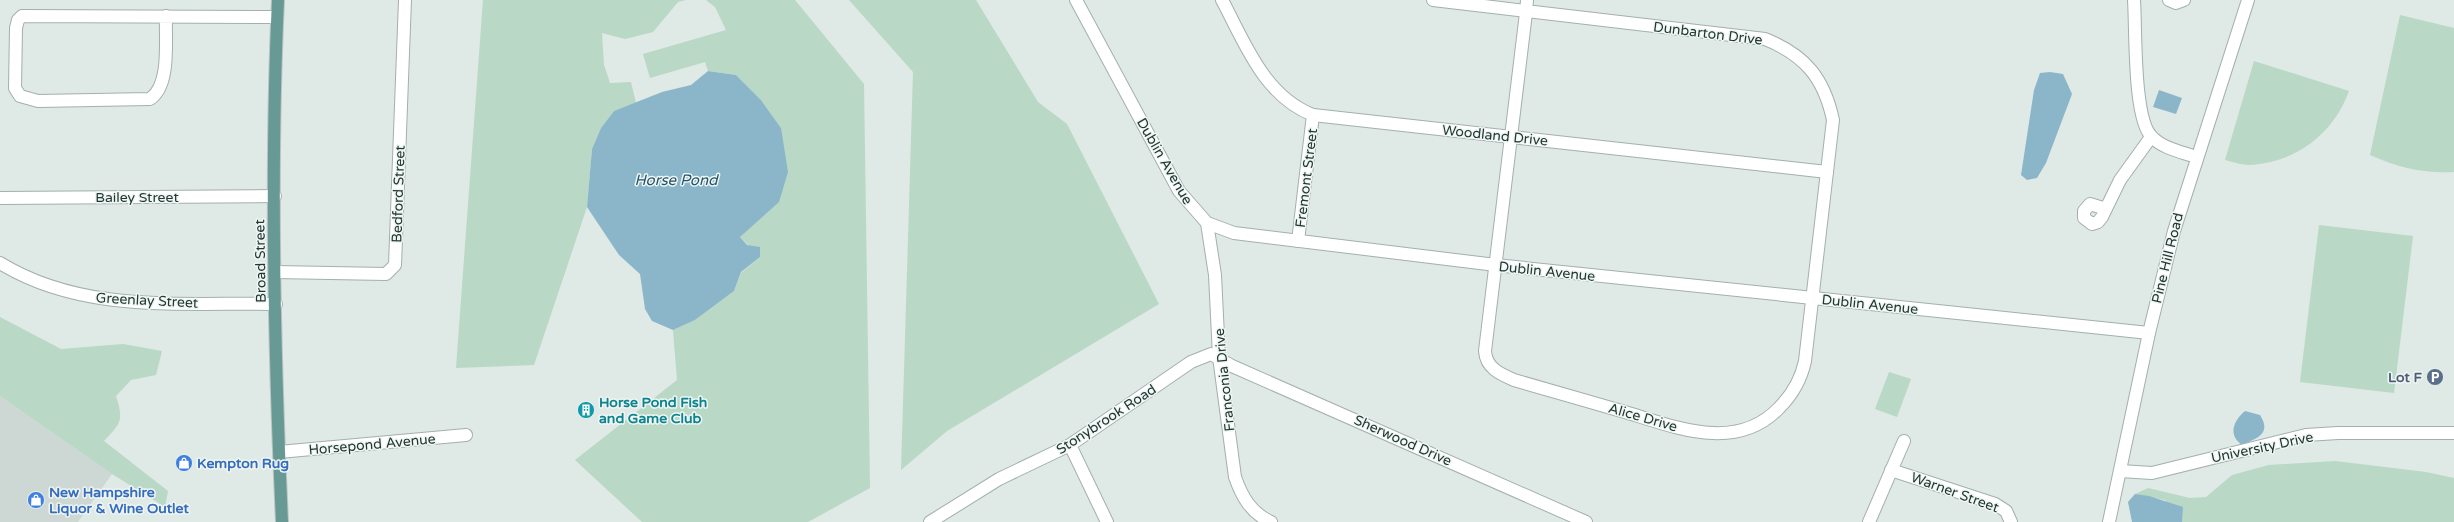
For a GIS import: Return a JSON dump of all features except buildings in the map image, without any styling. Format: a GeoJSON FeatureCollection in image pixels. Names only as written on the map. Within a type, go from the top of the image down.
{"type":"FeatureCollection","features":[{"type":"Feature","properties":{"kind":"main road","name":"Broad Street"},"geometry":{"type":"LineString","coordinates":[[278,0],[275,272],[282,522]]}},
{"type":"Feature","properties":{"kind":"street","name":"Bedford Street"},"geometry":{"type":"LineString","coordinates":[[275,272],[386,274],[395,265],[406,0]]}},
{"type":"Feature","properties":{"kind":"street","name":"Dublin Avenue"},"geometry":{"type":"LineString","coordinates":[[1076,0],[1179,191],[1207,223],[1234,233],[1496,265],[2149,333]]}},
{"type":"Feature","properties":{"kind":"street","name":"Woodland Drive"},"geometry":{"type":"LineString","coordinates":[[1222,0],[1261,73],[1274,89],[1300,110],[1313,115],[1827,172]]}},
{"type":"Feature","properties":{"kind":"street","name":"Dunbarton Drive"},"geometry":{"type":"LineString","coordinates":[[1433,0],[1526,13],[1765,39],[1785,47],[1801,59],[1817,77],[1828,99],[1833,120],[1812,298]]}},
{"type":"Feature","properties":{"kind":"street","name":"Alice Drive"},"geometry":{"type":"LineString","coordinates":[[1527,0],[1512,137],[1485,351],[1490,365],[1496,371],[1514,380],[1680,428],[1706,433],[1732,433],[1752,428],[1770,417],[1788,398],[1801,377],[1805,361],[1812,298]]}},
{"type":"Feature","properties":{"kind":"street"},"geometry":{"type":"LineString","coordinates":[[2134,0],[2140,112],[2145,128],[2151,137],[2196,157]]}},
{"type":"Feature","properties":{"kind":"street"},"geometry":{"type":"LineString","coordinates":[[2170,0],[2176,3],[2184,0]]}},
{"type":"Feature","properties":{"kind":"street","name":"Pine Hill Road"},"geometry":{"type":"LineString","coordinates":[[2109,522],[2149,333],[2174,231],[2196,157],[2248,0]]}},
{"type":"Feature","properties":{"kind":"street"},"geometry":{"type":"LineString","coordinates":[[166,16],[164,80],[157,94],[150,99],[38,101],[20,96],[15,88],[16,28],[18,20],[22,16],[166,16],[277,17]]}},
{"type":"Feature","properties":{"kind":"street","name":"Fremont Street"},"geometry":{"type":"LineString","coordinates":[[1298,241],[1313,115]]}},
{"type":"Feature","properties":{"kind":"street"},"geometry":{"type":"LineString","coordinates":[[2106,209],[2120,180],[2151,137]]}},
{"type":"Feature","properties":{"kind":"street","name":"Bailey Street"},"geometry":{"type":"LineString","coordinates":[[0,198],[275,196]]}},
{"type":"Feature","properties":{"kind":"street","name":"Franconia Drive"},"geometry":{"type":"LineString","coordinates":[[1207,223],[1215,275],[1219,357],[1235,477],[1240,493],[1250,508],[1271,522]]}},
{"type":"Feature","properties":{"kind":"street","name":"Greenlay Street"},"geometry":{"type":"LineString","coordinates":[[0,263],[32,281],[93,298],[158,303],[276,304]]}},
{"type":"Feature","properties":{"kind":"street","name":"Stonybrook Road"},"geometry":{"type":"LineString","coordinates":[[930,522],[999,479],[1070,445],[1191,362],[1211,354],[1219,357]]}},
{"type":"Feature","properties":{"kind":"street","name":"Sherwood Drive"},"geometry":{"type":"LineString","coordinates":[[1219,357],[1232,366],[1586,522]]}},
{"type":"Feature","properties":{"kind":"street","name":"University Drive"},"geometry":{"type":"LineString","coordinates":[[2120,471],[2152,472],[2306,435],[2338,433],[2454,433]]}},
{"type":"Feature","properties":{"kind":"street","name":"Horsepond Avenue"},"geometry":{"type":"LineString","coordinates":[[279,452],[466,435]]}},
{"type":"Feature","properties":{"kind":"street"},"geometry":{"type":"LineString","coordinates":[[1869,522],[1904,441]]}},
{"type":"Feature","properties":{"kind":"street"},"geometry":{"type":"LineString","coordinates":[[1070,445],[1107,522]]}},
{"type":"Feature","properties":{"kind":"street","name":"Warner Street"},"geometry":{"type":"LineString","coordinates":[[1892,470],[1995,504],[2006,511],[2011,522]]}},
{"type":"Feature","properties":{"kind":"shaded area"},"geometry":{"type":"Polygon","coordinates":[[[0,396],[112,474],[78,522],[0,522],[0,396]]]}},
{"type":"Feature","properties":{"kind":"green space"},"geometry":{"type":"Polygon","coordinates":[[[483,0],[686,0],[678,2],[653,32],[625,39],[602,33],[604,65],[610,83],[631,82],[636,103],[614,111],[601,128],[592,149],[587,207],[534,365],[456,368],[483,0]]]}},
{"type":"Feature","properties":{"kind":"green space"},"geometry":{"type":"Polygon","coordinates":[[[706,0],[795,0],[864,84],[870,488],[808,522],[642,522],[575,460],[677,380],[673,330],[695,320],[734,291],[741,273],[760,257],[740,237],[756,221],[781,128],[761,100],[736,75],[708,71],[705,62],[650,78],[643,54],[726,30],[715,7],[706,0]]]}},
{"type":"Feature","properties":{"kind":"green space"},"geometry":{"type":"Polygon","coordinates":[[[849,0],[976,0],[1038,102],[1067,124],[1159,304],[947,431],[901,470],[913,72],[849,0]]]}},
{"type":"Feature","properties":{"kind":"green space"},"geometry":{"type":"Polygon","coordinates":[[[2400,15],[2454,28],[2454,172],[2432,172],[2411,169],[2370,155],[2400,15]]]}},
{"type":"Feature","properties":{"kind":"green space"},"geometry":{"type":"Polygon","coordinates":[[[2254,61],[2349,91],[2334,120],[2311,143],[2297,152],[2282,158],[2266,163],[2246,165],[2225,160],[2254,61]]]}},
{"type":"Feature","properties":{"kind":"green space"},"geometry":{"type":"Polygon","coordinates":[[[2319,225],[2413,236],[2394,393],[2300,382],[2319,225]]]}},
{"type":"Feature","properties":{"kind":"green space"},"geometry":{"type":"Polygon","coordinates":[[[0,317],[61,349],[123,344],[162,351],[156,375],[131,380],[116,396],[120,411],[119,421],[114,430],[104,441],[168,491],[165,507],[112,474],[0,396],[0,317]]]}},
{"type":"Feature","properties":{"kind":"green space"},"geometry":{"type":"Polygon","coordinates":[[[1889,372],[1911,379],[1897,417],[1875,409],[1889,372]]]}},
{"type":"Feature","properties":{"kind":"green space"},"geometry":{"type":"Polygon","coordinates":[[[2335,461],[2426,472],[2454,478],[2454,522],[2181,522],[2165,500],[2135,494],[2148,488],[2190,498],[2206,497],[2232,475],[2269,465],[2335,461]]]}},
{"type":"Feature","properties":{"kind":"water","name":"Horse Pond"},"geometry":{"type":"Polygon","coordinates":[[[708,71],[736,75],[761,100],[781,128],[788,172],[779,202],[740,237],[747,245],[760,247],[760,257],[741,272],[734,291],[695,320],[673,330],[652,321],[645,309],[640,274],[619,255],[587,207],[592,149],[601,128],[614,111],[662,92],[691,85],[708,71]]]}},
{"type":"Feature","properties":{"kind":"water"},"geometry":{"type":"Polygon","coordinates":[[[2050,72],[2063,74],[2072,94],[2046,163],[2037,178],[2027,180],[2021,175],[2034,90],[2040,73],[2050,72]]]}},
{"type":"Feature","properties":{"kind":"water"},"geometry":{"type":"Polygon","coordinates":[[[2159,90],[2182,98],[2176,114],[2153,107],[2159,90]]]}},
{"type":"Feature","properties":{"kind":"water"},"geometry":{"type":"Polygon","coordinates":[[[2245,411],[2260,415],[2263,421],[2264,431],[2253,440],[2242,445],[2235,437],[2234,428],[2238,419],[2245,411]]]}},
{"type":"Feature","properties":{"kind":"water"},"geometry":{"type":"Polygon","coordinates":[[[2135,494],[2149,496],[2183,507],[2182,522],[2132,522],[2128,502],[2135,494]]]}},
{"type":"Feature","properties":{"kind":"place","name":"Lot F"},"geometry":{"type":"Point","coordinates":[2435,377]}},
{"type":"Feature","properties":{"kind":"place","name":"Horse Pond Fish and Game Club"},"geometry":{"type":"Point","coordinates":[586,410]}},
{"type":"Feature","properties":{"kind":"place","name":"Kempton Rug"},"geometry":{"type":"Point","coordinates":[184,463]}},
{"type":"Feature","properties":{"kind":"place","name":"New Hampshire Liquor & Wine Outlet"},"geometry":{"type":"Point","coordinates":[36,500]}}]}
